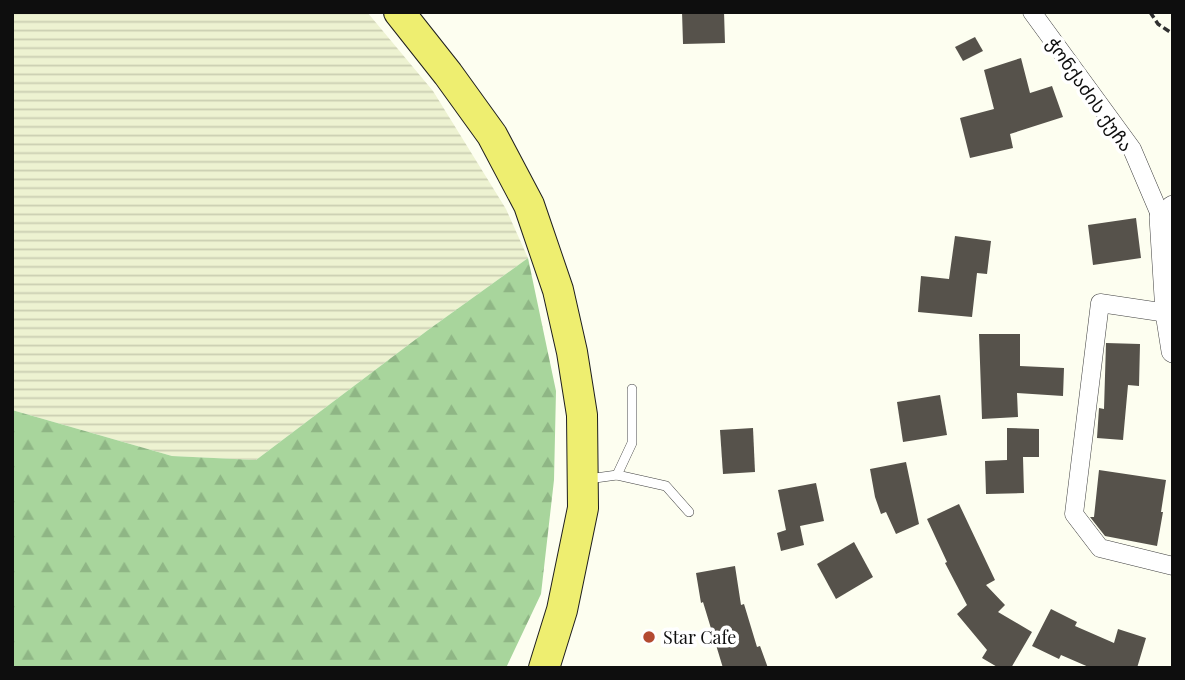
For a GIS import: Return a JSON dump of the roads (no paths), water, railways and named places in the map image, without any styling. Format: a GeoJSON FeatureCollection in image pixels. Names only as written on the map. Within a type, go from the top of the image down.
{"type":"FeatureCollection","features":[{"type":"Feature","properties":{"kind":"main road"},"geometry":{"type":"LineString","coordinates":[[399,12],[449,74],[492,135],[529,205],[558,290],[572,352],[582,415],[583,508],[565,597],[544,668]]}},
{"type":"Feature","properties":{"kind":"street","name":"ჭონქაძის ქუჩა"},"geometry":{"type":"LineString","coordinates":[[1032,12],[1132,149],[1167,212]]}},
{"type":"Feature","properties":{"kind":"street"},"geometry":{"type":"LineString","coordinates":[[1167,212],[1167,313],[1173,351]]}},
{"type":"Feature","properties":{"kind":"street"},"geometry":{"type":"LineString","coordinates":[[1167,313],[1100,303],[1074,514],[1100,548],[1173,566]]}},
{"type":"Feature","properties":{"kind":"lane"},"geometry":{"type":"LineString","coordinates":[[617,475],[632,443],[632,389]]}},
{"type":"Feature","properties":{"kind":"lane"},"geometry":{"type":"LineString","coordinates":[[583,480],[617,475],[666,486],[689,512]]}},
{"type":"Feature","properties":{"kind":"place","name":"Star Cafe"},"geometry":{"type":"Point","coordinates":[649,637]}}]}
